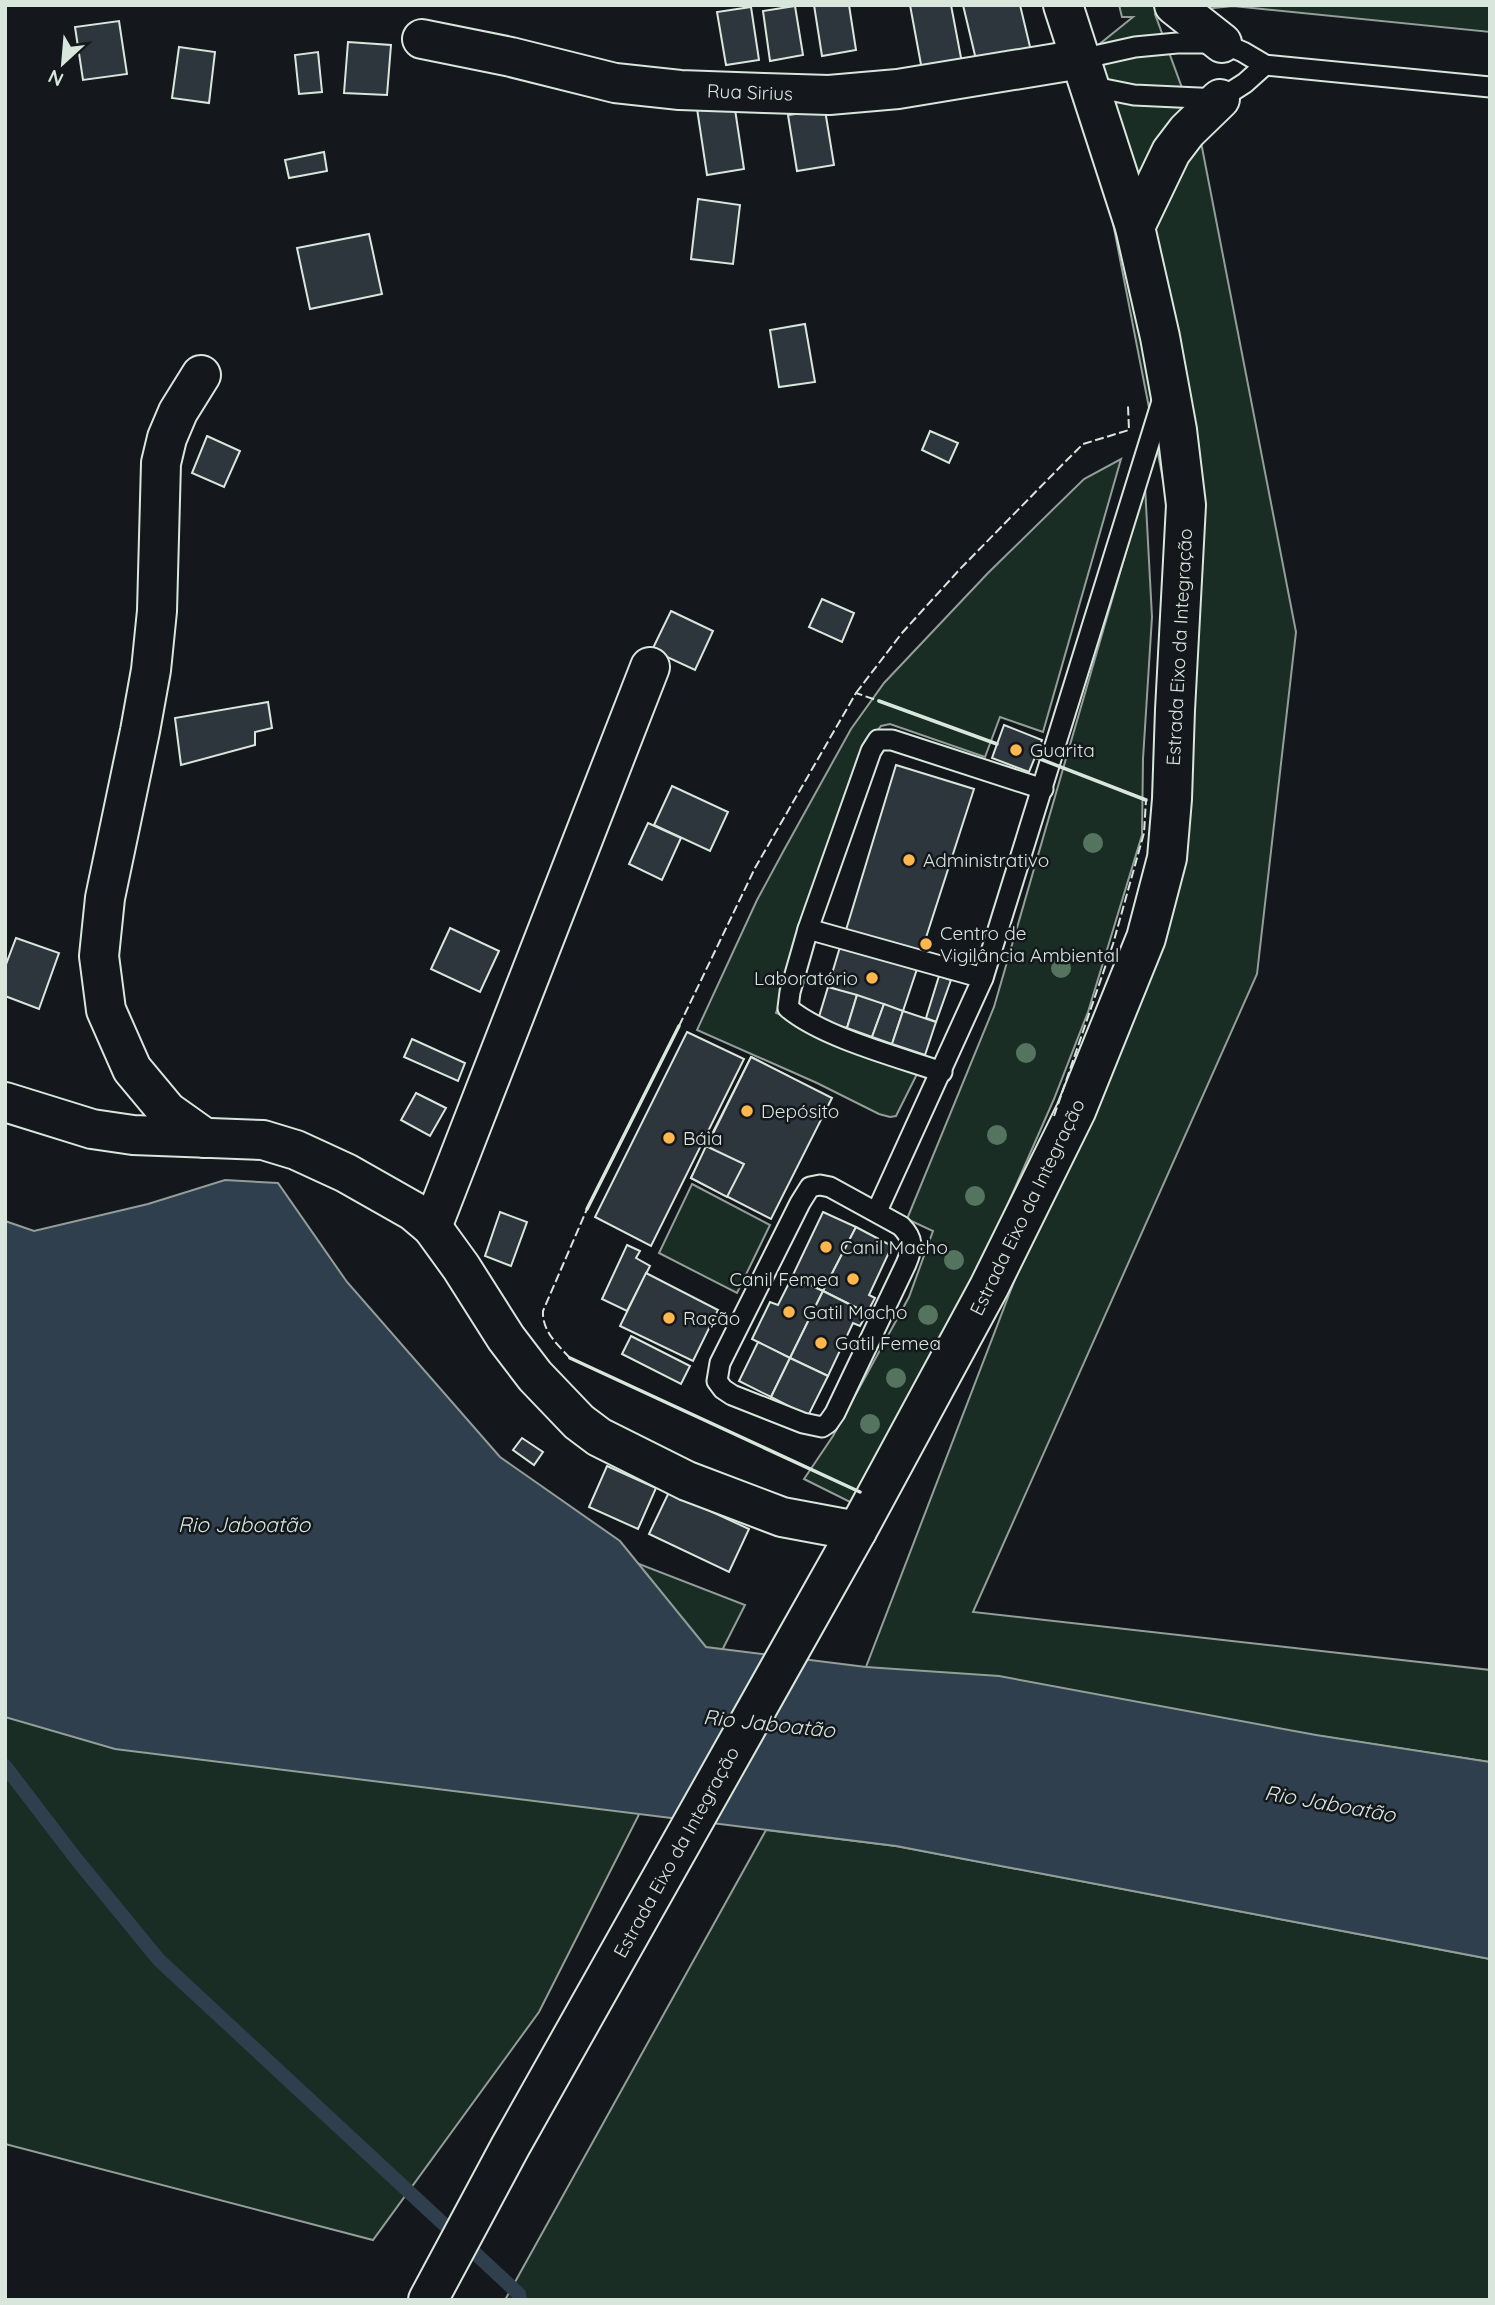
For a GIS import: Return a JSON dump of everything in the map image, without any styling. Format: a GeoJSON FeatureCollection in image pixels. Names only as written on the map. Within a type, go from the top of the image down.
{"type":"FeatureCollection","features":[{"type":"Feature","properties":{"kind":"street","name":"Estrada Eixo da Integração"},"geometry":{"type":"LineString","coordinates":[[428,2300],[510,2147],[857,1531],[989,1287],[1076,1111],[1146,938],[1167,858],[1186,505],[1177,430],[1135,227],[1063,5]]}},
{"type":"Feature","properties":{"kind":"street"},"geometry":{"type":"LineString","coordinates":[[1174,5],[1222,43]]}},
{"type":"Feature","properties":{"kind":"street","name":"Rua Sirius"},"geometry":{"type":"LineString","coordinates":[[422,39],[511,57],[615,83],[680,90],[816,95],[1085,72]]}},
{"type":"Feature","properties":{"kind":"street"},"geometry":{"type":"LineString","coordinates":[[1135,227],[1171,152],[1187,131],[1220,99]]}},
{"type":"Feature","properties":{"kind":"street"},"geometry":{"type":"LineString","coordinates":[[201,375],[178,412],[167,438],[161,463],[157,611],[150,670],[138,743],[105,898],[99,957],[106,1010],[132,1069],[167,1111],[205,1138]]}},
{"type":"Feature","properties":{"kind":"street"},"geometry":{"type":"LineString","coordinates":[[432,1227],[650,667]]}},
{"type":"Feature","properties":{"kind":"street"},"geometry":{"type":"LineString","coordinates":[[5,1102],[92,1129],[133,1135],[263,1140],[296,1150],[381,1191],[413,1211],[432,1227],[506,1338],[535,1376],[579,1422],[599,1437],[687,1481],[782,1517],[857,1531]]}},
{"type":"Feature","properties":{"kind":"lane"},"geometry":{"type":"LineString","coordinates":[[1085,72],[1135,47],[1222,43],[1265,65],[1490,87]]}},
{"type":"Feature","properties":{"kind":"lane"},"geometry":{"type":"LineString","coordinates":[[1085,72],[1134,95],[1220,99],[1245,83],[1265,65]]}},
{"type":"Feature","properties":{"kind":"lane"},"geometry":{"type":"LineString","coordinates":[[877,1211],[983,978],[1168,381]]}},
{"type":"Feature","properties":{"kind":"lane"},"geometry":{"type":"LineString","coordinates":[[942,1072],[834,1033],[804,1020],[788,1008],[808,929],[871,751],[878,740],[892,740],[1043,789]]}},
{"type":"Feature","properties":{"kind":"lane"},"geometry":{"type":"LineString","coordinates":[[808,929],[983,978]]}},
{"type":"Feature","properties":{"kind":"lane"},"geometry":{"type":"LineString","coordinates":[[810,1187],[830,1187],[877,1211],[909,1233],[911,1252],[828,1423],[822,1427],[813,1426],[732,1395],[723,1389],[717,1381],[720,1363],[810,1187]]}},
{"type":"Feature","properties":{"kind":"green space"},"geometry":{"type":"Polygon","coordinates":[[[1119,5],[1490,5],[1490,32],[1233,6],[1155,14],[1200,137],[1296,632],[1257,974],[973,1612],[1490,1670],[1490,1762],[866,1667],[1146,938],[1183,582],[1081,59],[1133,17],[1122,17],[1119,5]]]}},
{"type":"Feature","properties":{"kind":"green space"},"geometry":{"type":"Polygon","coordinates":[[[1121,459],[1043,732],[1000,717],[985,757],[890,724],[881,726],[874,735],[776,1013],[920,1068],[896,1116],[879,1114],[817,1083],[697,1030],[757,900],[851,729],[884,683],[988,573],[1084,479],[1121,459]]]}},
{"type":"Feature","properties":{"kind":"green space"},"geometry":{"type":"Polygon","coordinates":[[[1145,486],[1152,617],[1143,759],[1142,835],[1088,1012],[1054,1099],[996,1231],[854,1504],[804,1479],[833,1436],[909,1297],[933,1231],[907,1219],[994,1007],[1145,486]]]}},
{"type":"Feature","properties":{"kind":"green space"},"geometry":{"type":"Polygon","coordinates":[[[692,1184],[770,1225],[737,1293],[659,1253],[692,1184]]]}},
{"type":"Feature","properties":{"kind":"green space"},"geometry":{"type":"Polygon","coordinates":[[[5,1379],[229,1405],[745,1605],[539,2012],[373,2240],[5,2144],[5,1379]]]}},
{"type":"Feature","properties":{"kind":"green space"},"geometry":{"type":"Polygon","coordinates":[[[766,1830],[896,1846],[1490,1959],[1490,2300],[505,2300],[766,1830]]]}},
{"type":"Feature","properties":{"kind":"water","name":"Rio Jaboatão"},"geometry":{"type":"Polygon","coordinates":[[[225,1180],[278,1183],[347,1282],[500,1457],[620,1541],[706,1647],[866,1667],[999,1676],[1316,1735],[1490,1762],[1490,1959],[896,1846],[115,1749],[5,1717],[5,1221],[34,1231],[148,1204],[225,1180]]]}},
{"type":"Feature","properties":{"kind":"building"},"geometry":{"type":"Polygon","coordinates":[[[814,5],[849,5],[856,50],[822,56],[814,5]]]}},
{"type":"Feature","properties":{"kind":"building"},"geometry":{"type":"Polygon","coordinates":[[[910,5],[951,5],[962,63],[922,70],[910,5]]]}},
{"type":"Feature","properties":{"kind":"building"},"geometry":{"type":"Polygon","coordinates":[[[963,5],[1020,5],[1032,55],[978,68],[963,5]]]}},
{"type":"Feature","properties":{"kind":"building"},"geometry":{"type":"Polygon","coordinates":[[[795,6],[803,55],[770,61],[763,11],[795,6]]]}},
{"type":"Feature","properties":{"kind":"building"},"geometry":{"type":"Polygon","coordinates":[[[751,7],[759,60],[726,65],[717,12],[751,7]]]}},
{"type":"Feature","properties":{"kind":"building"},"geometry":{"type":"Polygon","coordinates":[[[119,21],[127,74],[83,80],[75,27],[119,21]]]}},
{"type":"Feature","properties":{"kind":"building"},"geometry":{"type":"Polygon","coordinates":[[[348,42],[391,45],[387,95],[344,93],[348,42]]]}},
{"type":"Feature","properties":{"kind":"building"},"geometry":{"type":"Polygon","coordinates":[[[179,47],[215,52],[209,103],[172,98],[179,47]]]}},
{"type":"Feature","properties":{"kind":"building"},"geometry":{"type":"Polygon","coordinates":[[[318,52],[322,92],[299,94],[295,55],[318,52]]]}},
{"type":"Feature","properties":{"kind":"building"},"geometry":{"type":"Polygon","coordinates":[[[733,96],[744,169],[707,175],[696,102],[733,96]]]}},
{"type":"Feature","properties":{"kind":"building"},"geometry":{"type":"Polygon","coordinates":[[[825,110],[834,165],[797,171],[788,115],[825,110]]]}},
{"type":"Feature","properties":{"kind":"building"},"geometry":{"type":"Polygon","coordinates":[[[324,152],[327,171],[289,178],[285,160],[324,152]]]}},
{"type":"Feature","properties":{"kind":"building"},"geometry":{"type":"Polygon","coordinates":[[[698,199],[740,205],[733,264],[691,259],[698,199]]]}},
{"type":"Feature","properties":{"kind":"building"},"geometry":{"type":"Polygon","coordinates":[[[369,234],[382,294],[310,309],[297,248],[369,234]]]}},
{"type":"Feature","properties":{"kind":"building"},"geometry":{"type":"Polygon","coordinates":[[[805,324],[815,382],[779,387],[770,330],[805,324]]]}},
{"type":"Feature","properties":{"kind":"building"},"geometry":{"type":"Polygon","coordinates":[[[930,431],[958,443],[949,463],[922,450],[930,431]]]}},
{"type":"Feature","properties":{"kind":"building"},"geometry":{"type":"Polygon","coordinates":[[[207,436],[240,451],[224,487],[192,473],[207,436]]]}},
{"type":"Feature","properties":{"kind":"building"},"geometry":{"type":"Polygon","coordinates":[[[822,599],[854,613],[842,642],[809,627],[822,599]]]}},
{"type":"Feature","properties":{"kind":"building"},"geometry":{"type":"Polygon","coordinates":[[[671,611],[713,631],[695,670],[652,650],[671,611]]]}},
{"type":"Feature","properties":{"kind":"building"},"geometry":{"type":"Polygon","coordinates":[[[268,702],[272,728],[255,732],[255,745],[181,765],[175,718],[268,702]]]}},
{"type":"Feature","properties":{"kind":"building","name":"Guarita"},"geometry":{"type":"Polygon","coordinates":[[[1004,725],[1042,740],[1029,772],[992,758],[1004,725]]]}},
{"type":"Feature","properties":{"kind":"building","name":"Administrativo"},"geometry":{"type":"Polygon","coordinates":[[[896,765],[974,789],[921,953],[846,930],[896,765]]]}},
{"type":"Feature","properties":{"kind":"building"},"geometry":{"type":"Polygon","coordinates":[[[672,786],[728,812],[710,851],[654,825],[672,786]]]}},
{"type":"Feature","properties":{"kind":"building"},"geometry":{"type":"Polygon","coordinates":[[[648,823],[681,838],[662,880],[629,864],[648,823]]]}},
{"type":"Feature","properties":{"kind":"building"},"geometry":{"type":"Polygon","coordinates":[[[450,928],[499,951],[480,992],[431,969],[450,928]]]}},
{"type":"Feature","properties":{"kind":"building"},"geometry":{"type":"Polygon","coordinates":[[[16,938],[59,953],[39,1009],[5,996],[5,967],[16,938]]]}},
{"type":"Feature","properties":{"kind":"building","name":"Laboratório"},"geometry":{"type":"Polygon","coordinates":[[[840,947],[917,969],[903,1011],[828,987],[840,947]]]}},
{"type":"Feature","properties":{"kind":"building"},"geometry":{"type":"Polygon","coordinates":[[[939,976],[951,980],[936,1022],[926,1018],[939,976]]]}},
{"type":"Feature","properties":{"kind":"building"},"geometry":{"type":"Polygon","coordinates":[[[828,987],[857,995],[847,1028],[818,1020],[828,987]]]}},
{"type":"Feature","properties":{"kind":"building"},"geometry":{"type":"Polygon","coordinates":[[[857,995],[884,1004],[872,1037],[847,1028],[857,995]]]}},
{"type":"Feature","properties":{"kind":"building"},"geometry":{"type":"Polygon","coordinates":[[[884,1004],[903,1011],[892,1044],[872,1037],[884,1004]]]}},
{"type":"Feature","properties":{"kind":"building"},"geometry":{"type":"Polygon","coordinates":[[[903,1011],[936,1022],[925,1055],[892,1044],[903,1011]]]}},
{"type":"Feature","properties":{"kind":"building","name":"Báia"},"geometry":{"type":"Polygon","coordinates":[[[687,1032],[744,1059],[651,1246],[595,1217],[687,1032]]]}},
{"type":"Feature","properties":{"kind":"building"},"geometry":{"type":"Polygon","coordinates":[[[412,1039],[465,1063],[458,1081],[404,1057],[412,1039]]]}},
{"type":"Feature","properties":{"kind":"building","name":"Depósito"},"geometry":{"type":"Polygon","coordinates":[[[751,1057],[788,1076],[744,1164],[706,1146],[751,1057]]]}},
{"type":"Feature","properties":{"kind":"building"},"geometry":{"type":"Polygon","coordinates":[[[751,1057],[832,1098],[771,1219],[691,1178],[751,1057]]]}},
{"type":"Feature","properties":{"kind":"building"},"geometry":{"type":"Polygon","coordinates":[[[416,1093],[446,1108],[430,1136],[401,1120],[416,1093]]]}},
{"type":"Feature","properties":{"kind":"building"},"geometry":{"type":"Polygon","coordinates":[[[706,1146],[744,1164],[727,1197],[691,1178],[706,1146]]]}},
{"type":"Feature","properties":{"kind":"building"},"geometry":{"type":"Polygon","coordinates":[[[500,1212],[527,1222],[511,1266],[485,1256],[500,1212]]]}},
{"type":"Feature","properties":{"kind":"building","name":"Canil Macho"},"geometry":{"type":"Polygon","coordinates":[[[823,1212],[856,1227],[823,1291],[792,1277],[823,1212]]]}},
{"type":"Feature","properties":{"kind":"building","name":"Canil Femea"},"geometry":{"type":"Polygon","coordinates":[[[856,1227],[892,1246],[869,1295],[875,1298],[867,1313],[823,1291],[856,1227]]]}},
{"type":"Feature","properties":{"kind":"building"},"geometry":{"type":"Polygon","coordinates":[[[627,1245],[640,1251],[636,1258],[650,1266],[627,1311],[602,1299],[627,1245]]]}},
{"type":"Feature","properties":{"kind":"building","name":"Ração"},"geometry":{"type":"Polygon","coordinates":[[[646,1273],[718,1310],[693,1361],[620,1326],[646,1273]]]}},
{"type":"Feature","properties":{"kind":"building","name":"Gatil Macho"},"geometry":{"type":"Polygon","coordinates":[[[792,1277],[823,1291],[790,1358],[752,1339],[770,1302],[778,1305],[792,1277]]]}},
{"type":"Feature","properties":{"kind":"building","name":"Gatil Femea"},"geometry":{"type":"Polygon","coordinates":[[[823,1291],[867,1313],[860,1326],[853,1323],[828,1376],[790,1358],[823,1291]]]}},
{"type":"Feature","properties":{"kind":"building"},"geometry":{"type":"Polygon","coordinates":[[[631,1336],[690,1366],[681,1384],[622,1354],[631,1336]]]}},
{"type":"Feature","properties":{"kind":"building"},"geometry":{"type":"Polygon","coordinates":[[[758,1342],[790,1358],[771,1397],[739,1381],[758,1342]]]}},
{"type":"Feature","properties":{"kind":"building"},"geometry":{"type":"Polygon","coordinates":[[[790,1358],[828,1376],[808,1416],[771,1397],[790,1358]]]}},
{"type":"Feature","properties":{"kind":"building"},"geometry":{"type":"Polygon","coordinates":[[[522,1438],[543,1452],[534,1465],[513,1450],[522,1438]]]}},
{"type":"Feature","properties":{"kind":"building"},"geometry":{"type":"Polygon","coordinates":[[[607,1466],[656,1488],[638,1529],[589,1507],[607,1466]]]}},
{"type":"Feature","properties":{"kind":"building"},"geometry":{"type":"Polygon","coordinates":[[[669,1492],[749,1529],[729,1572],[649,1534],[669,1492]]]}},
{"type":"Feature","properties":{"kind":"waterway"},"geometry":{"type":"LineString","coordinates":[[5,1766],[159,1960],[519,2294],[520,2300]]}},
{"type":"Feature","properties":{"kind":"fence"},"geometry":{"type":"LineString","coordinates":[[856,693],[902,633],[960,569],[1083,444],[1129,430],[1128,406]]}},
{"type":"Feature","properties":{"kind":"fence"},"geometry":{"type":"LineString","coordinates":[[679,1026],[755,868],[856,693],[879,701]]}},
{"type":"Feature","properties":{"kind":"fence"},"geometry":{"type":"LineString","coordinates":[[1054,1116],[1113,944],[1144,833],[1146,800]]}},
{"type":"Feature","properties":{"kind":"fence"},"geometry":{"type":"LineString","coordinates":[[570,1358],[548,1331],[543,1311],[587,1209]]}},
{"type":"Feature","properties":{"kind":"wall"},"geometry":{"type":"LineString","coordinates":[[879,701],[997,744]]}},
{"type":"Feature","properties":{"kind":"wall"},"geometry":{"type":"LineString","coordinates":[[1035,757],[1146,800]]}},
{"type":"Feature","properties":{"kind":"wall"},"geometry":{"type":"LineString","coordinates":[[587,1209],[679,1026]]}},
{"type":"Feature","properties":{"kind":"wall"},"geometry":{"type":"LineString","coordinates":[[570,1358],[860,1492]]}},
{"type":"Feature","properties":{"kind":"place","name":"Guarita"},"geometry":{"type":"Point","coordinates":[1016,750]}},
{"type":"Feature","properties":{"kind":"place","name":"Administrativo"},"geometry":{"type":"Point","coordinates":[909,860]}},
{"type":"Feature","properties":{"kind":"place","name":"Centro de Vigilância Ambiental"},"geometry":{"type":"Point","coordinates":[926,944]}},
{"type":"Feature","properties":{"kind":"place","name":"Laboratório"},"geometry":{"type":"Point","coordinates":[872,978]}},
{"type":"Feature","properties":{"kind":"place","name":"Depósito"},"geometry":{"type":"Point","coordinates":[747,1111]}},
{"type":"Feature","properties":{"kind":"place","name":"Báia"},"geometry":{"type":"Point","coordinates":[669,1138]}},
{"type":"Feature","properties":{"kind":"place","name":"Canil Macho"},"geometry":{"type":"Point","coordinates":[826,1247]}},
{"type":"Feature","properties":{"kind":"place","name":"Canil Femea"},"geometry":{"type":"Point","coordinates":[853,1279]}},
{"type":"Feature","properties":{"kind":"place","name":"Gatil Macho"},"geometry":{"type":"Point","coordinates":[789,1312]}},
{"type":"Feature","properties":{"kind":"place","name":"Ração"},"geometry":{"type":"Point","coordinates":[669,1318]}},
{"type":"Feature","properties":{"kind":"place","name":"Gatil Femea"},"geometry":{"type":"Point","coordinates":[821,1343]}}]}
